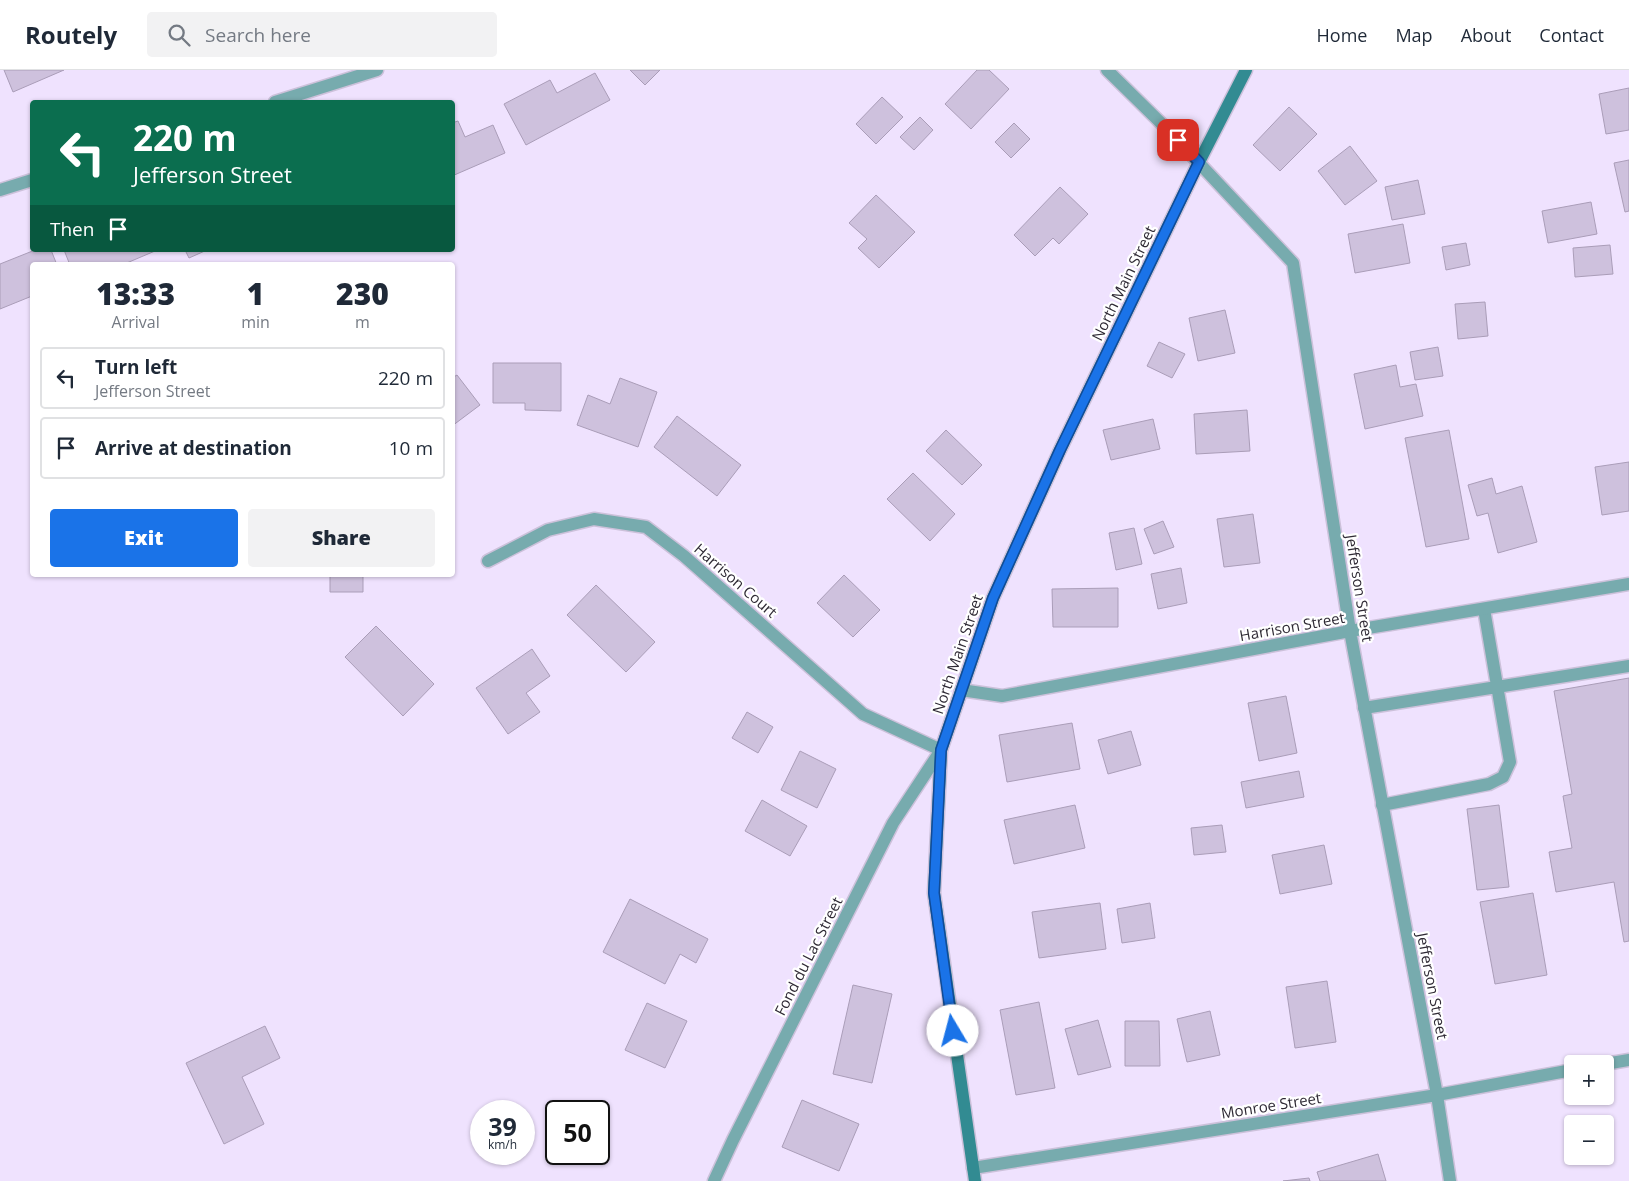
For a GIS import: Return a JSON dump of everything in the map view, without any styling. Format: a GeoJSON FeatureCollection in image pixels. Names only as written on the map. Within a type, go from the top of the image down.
{"type":"FeatureCollection","features":[{"type":"Feature","properties":{"kind":"main road","name":"North Main Street"},"geometry":{"type":"LineString","coordinates":[[974,1175],[934,893],[941,750],[997,589],[1060,450],[1199,162],[1246,70]]}},
{"type":"Feature","properties":{"kind":"street"},"geometry":{"type":"LineString","coordinates":[[280,100],[336,76],[377,70]]}},
{"type":"Feature","properties":{"kind":"street","name":"Jefferson Street"},"geometry":{"type":"LineString","coordinates":[[1107,70],[1199,162],[1293,263],[1350,631],[1437,1095],[1450,1181]]}},
{"type":"Feature","properties":{"kind":"street"},"geometry":{"type":"LineString","coordinates":[[0,190],[30,181]]}},
{"type":"Feature","properties":{"kind":"street","name":"Harrison Court"},"geometry":{"type":"LineString","coordinates":[[488,561],[548,530],[594,519],[646,527],[684,556],[863,714],[941,750]]}},
{"type":"Feature","properties":{"kind":"street","name":"Harrison Street"},"geometry":{"type":"LineString","coordinates":[[961,690],[1002,696],[1350,631],[1629,584]]}},
{"type":"Feature","properties":{"kind":"street"},"geometry":{"type":"LineString","coordinates":[[1382,805],[1489,784],[1503,777],[1510,762],[1484,609]]}},
{"type":"Feature","properties":{"kind":"street"},"geometry":{"type":"LineString","coordinates":[[1364,708],[1629,666]]}},
{"type":"Feature","properties":{"kind":"street","name":"Fond du Lac Street"},"geometry":{"type":"LineString","coordinates":[[714,1181],[893,823],[941,750]]}},
{"type":"Feature","properties":{"kind":"street"},"geometry":{"type":"LineString","coordinates":[[1614,1062],[1629,1060]]}},
{"type":"Feature","properties":{"kind":"street","name":"Monroe Street"},"geometry":{"type":"LineString","coordinates":[[974,1175],[1564,1071]]}},
{"type":"Feature","properties":{"kind":"building"},"geometry":{"type":"Polygon","coordinates":[[[4,70],[64,70],[13,92],[4,70]]]}},
{"type":"Feature","properties":{"kind":"building"},"geometry":{"type":"Polygon","coordinates":[[[630,70],[660,70],[645,85],[630,70]]]}},
{"type":"Feature","properties":{"kind":"building"},"geometry":{"type":"Polygon","coordinates":[[[977,70],[989,70],[1009,89],[971,129],[945,104],[977,70]]]}},
{"type":"Feature","properties":{"kind":"building"},"geometry":{"type":"Polygon","coordinates":[[[595,73],[610,100],[526,145],[504,104],[550,80],[557,93],[595,73]]]}},
{"type":"Feature","properties":{"kind":"building"},"geometry":{"type":"Polygon","coordinates":[[[1629,88],[1629,130],[1606,134],[1599,94],[1629,88]]]}},
{"type":"Feature","properties":{"kind":"building"},"geometry":{"type":"Polygon","coordinates":[[[882,97],[903,117],[876,144],[856,124],[882,97]]]}},
{"type":"Feature","properties":{"kind":"building"},"geometry":{"type":"Polygon","coordinates":[[[1289,107],[1317,134],[1280,171],[1253,145],[1289,107]]]}},
{"type":"Feature","properties":{"kind":"building"},"geometry":{"type":"Polygon","coordinates":[[[920,117],[933,130],[914,150],[900,137],[920,117]]]}},
{"type":"Feature","properties":{"kind":"building"},"geometry":{"type":"Polygon","coordinates":[[[458,121],[465,137],[493,125],[505,153],[455,175],[455,122],[458,121]]]}},
{"type":"Feature","properties":{"kind":"building"},"geometry":{"type":"Polygon","coordinates":[[[1014,123],[1030,139],[1011,158],[995,142],[1014,123]]]}},
{"type":"Feature","properties":{"kind":"building"},"geometry":{"type":"Polygon","coordinates":[[[1350,146],[1377,181],[1345,205],[1318,171],[1350,146]]]}},
{"type":"Feature","properties":{"kind":"building"},"geometry":{"type":"Polygon","coordinates":[[[1629,160],[1629,211],[1625,212],[1614,163],[1629,160]]]}},
{"type":"Feature","properties":{"kind":"building"},"geometry":{"type":"Polygon","coordinates":[[[1418,180],[1425,214],[1392,220],[1385,187],[1418,180]]]}},
{"type":"Feature","properties":{"kind":"building"},"geometry":{"type":"Polygon","coordinates":[[[1060,187],[1088,214],[1059,244],[1053,238],[1035,256],[1014,235],[1060,187]]]}},
{"type":"Feature","properties":{"kind":"building"},"geometry":{"type":"Polygon","coordinates":[[[876,195],[915,232],[879,268],[858,248],[867,239],[849,223],[876,195]]]}},
{"type":"Feature","properties":{"kind":"building"},"geometry":{"type":"Polygon","coordinates":[[[1591,202],[1597,234],[1548,243],[1542,211],[1591,202]]]}},
{"type":"Feature","properties":{"kind":"building"},"geometry":{"type":"Polygon","coordinates":[[[1403,224],[1410,263],[1355,273],[1348,234],[1403,224]]]}},
{"type":"Feature","properties":{"kind":"building"},"geometry":{"type":"Polygon","coordinates":[[[1466,243],[1470,265],[1446,270],[1442,247],[1466,243]]]}},
{"type":"Feature","properties":{"kind":"building"},"geometry":{"type":"Polygon","coordinates":[[[1610,245],[1613,274],[1575,277],[1573,248],[1610,245]]]}},
{"type":"Feature","properties":{"kind":"building"},"geometry":{"type":"Polygon","coordinates":[[[30,252],[52,252],[56,262],[30,262],[30,297],[0,309],[0,264],[30,252]]]}},
{"type":"Feature","properties":{"kind":"building"},"geometry":{"type":"Polygon","coordinates":[[[65,252],[153,252],[129,262],[69,262],[65,252]]]}},
{"type":"Feature","properties":{"kind":"building"},"geometry":{"type":"Polygon","coordinates":[[[186,252],[202,252],[189,258],[186,252]]]}},
{"type":"Feature","properties":{"kind":"building"},"geometry":{"type":"Polygon","coordinates":[[[1485,302],[1488,336],[1458,339],[1455,304],[1485,302]]]}},
{"type":"Feature","properties":{"kind":"building"},"geometry":{"type":"Polygon","coordinates":[[[1225,310],[1235,353],[1198,361],[1189,318],[1225,310]]]}},
{"type":"Feature","properties":{"kind":"building"},"geometry":{"type":"Polygon","coordinates":[[[1159,342],[1185,354],[1172,378],[1147,366],[1159,342]]]}},
{"type":"Feature","properties":{"kind":"building"},"geometry":{"type":"Polygon","coordinates":[[[1438,347],[1443,376],[1415,380],[1410,352],[1438,347]]]}},
{"type":"Feature","properties":{"kind":"building"},"geometry":{"type":"Polygon","coordinates":[[[493,363],[561,363],[561,411],[525,410],[525,403],[493,403],[493,363]]]}},
{"type":"Feature","properties":{"kind":"building"},"geometry":{"type":"Polygon","coordinates":[[[1396,365],[1400,387],[1416,384],[1423,416],[1365,429],[1354,374],[1396,365]]]}},
{"type":"Feature","properties":{"kind":"building"},"geometry":{"type":"Polygon","coordinates":[[[457,375],[480,405],[455,424],[455,376],[457,375]]]}},
{"type":"Feature","properties":{"kind":"building"},"geometry":{"type":"Polygon","coordinates":[[[620,378],[657,392],[638,447],[577,425],[588,395],[610,404],[620,378]]]}},
{"type":"Feature","properties":{"kind":"building"},"geometry":{"type":"Polygon","coordinates":[[[1247,410],[1250,451],[1196,454],[1194,414],[1247,410]]]}},
{"type":"Feature","properties":{"kind":"building"},"geometry":{"type":"Polygon","coordinates":[[[677,416],[741,465],[717,496],[654,447],[677,416]]]}},
{"type":"Feature","properties":{"kind":"building"},"geometry":{"type":"Polygon","coordinates":[[[1153,419],[1160,449],[1111,460],[1103,430],[1153,419]]]}},
{"type":"Feature","properties":{"kind":"building"},"geometry":{"type":"Polygon","coordinates":[[[946,430],[982,465],[962,485],[926,451],[946,430]]]}},
{"type":"Feature","properties":{"kind":"building"},"geometry":{"type":"Polygon","coordinates":[[[1449,430],[1469,539],[1426,547],[1405,438],[1449,430]]]}},
{"type":"Feature","properties":{"kind":"building"},"geometry":{"type":"Polygon","coordinates":[[[1629,462],[1629,511],[1602,515],[1595,467],[1629,462]]]}},
{"type":"Feature","properties":{"kind":"building"},"geometry":{"type":"Polygon","coordinates":[[[913,473],[955,514],[930,541],[887,499],[913,473]]]}},
{"type":"Feature","properties":{"kind":"building"},"geometry":{"type":"Polygon","coordinates":[[[1492,478],[1496,494],[1522,486],[1537,542],[1498,553],[1488,513],[1477,516],[1468,485],[1492,478]]]}},
{"type":"Feature","properties":{"kind":"building"},"geometry":{"type":"Polygon","coordinates":[[[1253,514],[1260,563],[1224,567],[1217,519],[1253,514]]]}},
{"type":"Feature","properties":{"kind":"building"},"geometry":{"type":"Polygon","coordinates":[[[1163,521],[1174,547],[1154,554],[1144,529],[1163,521]]]}},
{"type":"Feature","properties":{"kind":"building"},"geometry":{"type":"Polygon","coordinates":[[[1134,528],[1142,564],[1116,570],[1109,533],[1134,528]]]}},
{"type":"Feature","properties":{"kind":"building"},"geometry":{"type":"Polygon","coordinates":[[[1181,568],[1187,603],[1158,609],[1151,574],[1181,568]]]}},
{"type":"Feature","properties":{"kind":"building"},"geometry":{"type":"Polygon","coordinates":[[[844,575],[880,610],[853,637],[817,603],[844,575]]]}},
{"type":"Feature","properties":{"kind":"building"},"geometry":{"type":"Polygon","coordinates":[[[330,577],[363,577],[363,592],[330,592],[330,577]]]}},
{"type":"Feature","properties":{"kind":"building"},"geometry":{"type":"Polygon","coordinates":[[[596,585],[655,642],[626,672],[567,615],[596,585]]]}},
{"type":"Feature","properties":{"kind":"building"},"geometry":{"type":"Polygon","coordinates":[[[1118,588],[1118,627],[1053,627],[1052,589],[1118,588]]]}},
{"type":"Feature","properties":{"kind":"building"},"geometry":{"type":"Polygon","coordinates":[[[376,626],[434,684],[403,716],[345,657],[376,626]]]}},
{"type":"Feature","properties":{"kind":"building"},"geometry":{"type":"Polygon","coordinates":[[[532,649],[550,676],[526,693],[540,712],[508,734],[476,688],[532,649]]]}},
{"type":"Feature","properties":{"kind":"building"},"geometry":{"type":"Polygon","coordinates":[[[1629,678],[1629,941],[1624,942],[1614,882],[1556,892],[1549,852],[1572,848],[1563,796],[1572,794],[1554,691],[1629,678]]]}},
{"type":"Feature","properties":{"kind":"building"},"geometry":{"type":"Polygon","coordinates":[[[1286,696],[1297,753],[1259,761],[1248,703],[1286,696]]]}},
{"type":"Feature","properties":{"kind":"building"},"geometry":{"type":"Polygon","coordinates":[[[747,712],[773,727],[758,753],[732,738],[747,712]]]}},
{"type":"Feature","properties":{"kind":"building"},"geometry":{"type":"Polygon","coordinates":[[[1072,723],[1080,769],[1007,782],[999,735],[1072,723]]]}},
{"type":"Feature","properties":{"kind":"building"},"geometry":{"type":"Polygon","coordinates":[[[1131,731],[1141,765],[1108,774],[1098,740],[1131,731]]]}},
{"type":"Feature","properties":{"kind":"building"},"geometry":{"type":"Polygon","coordinates":[[[800,751],[836,769],[817,808],[781,790],[800,751]]]}},
{"type":"Feature","properties":{"kind":"building"},"geometry":{"type":"Polygon","coordinates":[[[1299,771],[1304,797],[1246,808],[1241,782],[1299,771]]]}},
{"type":"Feature","properties":{"kind":"building"},"geometry":{"type":"Polygon","coordinates":[[[762,800],[807,826],[790,856],[745,831],[762,800]]]}},
{"type":"Feature","properties":{"kind":"building"},"geometry":{"type":"Polygon","coordinates":[[[1075,805],[1085,848],[1014,864],[1004,820],[1075,805]]]}},
{"type":"Feature","properties":{"kind":"building"},"geometry":{"type":"Polygon","coordinates":[[[1499,805],[1509,887],[1477,890],[1467,809],[1499,805]]]}},
{"type":"Feature","properties":{"kind":"building"},"geometry":{"type":"Polygon","coordinates":[[[1222,825],[1226,852],[1194,855],[1191,828],[1222,825]]]}},
{"type":"Feature","properties":{"kind":"building"},"geometry":{"type":"Polygon","coordinates":[[[1324,845],[1332,884],[1280,894],[1272,855],[1324,845]]]}},
{"type":"Feature","properties":{"kind":"building"},"geometry":{"type":"Polygon","coordinates":[[[1533,893],[1547,975],[1495,984],[1480,902],[1533,893]]]}},
{"type":"Feature","properties":{"kind":"building"},"geometry":{"type":"Polygon","coordinates":[[[630,899],[708,939],[696,963],[680,954],[665,984],[603,952],[630,899]]]}},
{"type":"Feature","properties":{"kind":"building"},"geometry":{"type":"Polygon","coordinates":[[[1100,903],[1106,949],[1039,958],[1032,912],[1100,903]]]}},
{"type":"Feature","properties":{"kind":"building"},"geometry":{"type":"Polygon","coordinates":[[[1150,903],[1155,938],[1122,943],[1117,909],[1150,903]]]}},
{"type":"Feature","properties":{"kind":"building"},"geometry":{"type":"Polygon","coordinates":[[[1327,981],[1336,1042],[1295,1048],[1286,987],[1327,981]]]}},
{"type":"Feature","properties":{"kind":"building"},"geometry":{"type":"Polygon","coordinates":[[[853,985],[892,994],[872,1083],[833,1074],[853,985]]]}},
{"type":"Feature","properties":{"kind":"building"},"geometry":{"type":"Polygon","coordinates":[[[1039,1002],[1055,1088],[1016,1095],[1000,1010],[1039,1002]]]}},
{"type":"Feature","properties":{"kind":"building"},"geometry":{"type":"Polygon","coordinates":[[[647,1003],[687,1021],[665,1068],[625,1050],[647,1003]]]}},
{"type":"Feature","properties":{"kind":"building"},"geometry":{"type":"Polygon","coordinates":[[[1210,1011],[1220,1055],[1187,1062],[1177,1019],[1210,1011]]]}},
{"type":"Feature","properties":{"kind":"building"},"geometry":{"type":"Polygon","coordinates":[[[1098,1020],[1111,1067],[1078,1075],[1065,1029],[1098,1020]]]}},
{"type":"Feature","properties":{"kind":"building"},"geometry":{"type":"Polygon","coordinates":[[[1125,1021],[1159,1021],[1160,1066],[1125,1066],[1125,1021]]]}},
{"type":"Feature","properties":{"kind":"building"},"geometry":{"type":"Polygon","coordinates":[[[265,1026],[280,1058],[242,1077],[264,1124],[224,1144],[186,1063],[265,1026]]]}},
{"type":"Feature","properties":{"kind":"building"},"geometry":{"type":"Polygon","coordinates":[[[802,1100],[859,1124],[839,1171],[782,1147],[802,1100]]]}},
{"type":"Feature","properties":{"kind":"building"},"geometry":{"type":"Polygon","coordinates":[[[1378,1154],[1386,1181],[1320,1181],[1317,1172],[1378,1154]]]}},
{"type":"Feature","properties":{"kind":"building"},"geometry":{"type":"Polygon","coordinates":[[[1309,1178],[1310,1181],[1283,1181],[1309,1178]]]}},
{"type":"Feature","properties":{"kind":"route"},"geometry":{"type":"LineString","coordinates":[[953,1031],[934,893],[941,750],[993,598],[1060,450],[1199,162],[1178,140]]}}]}
